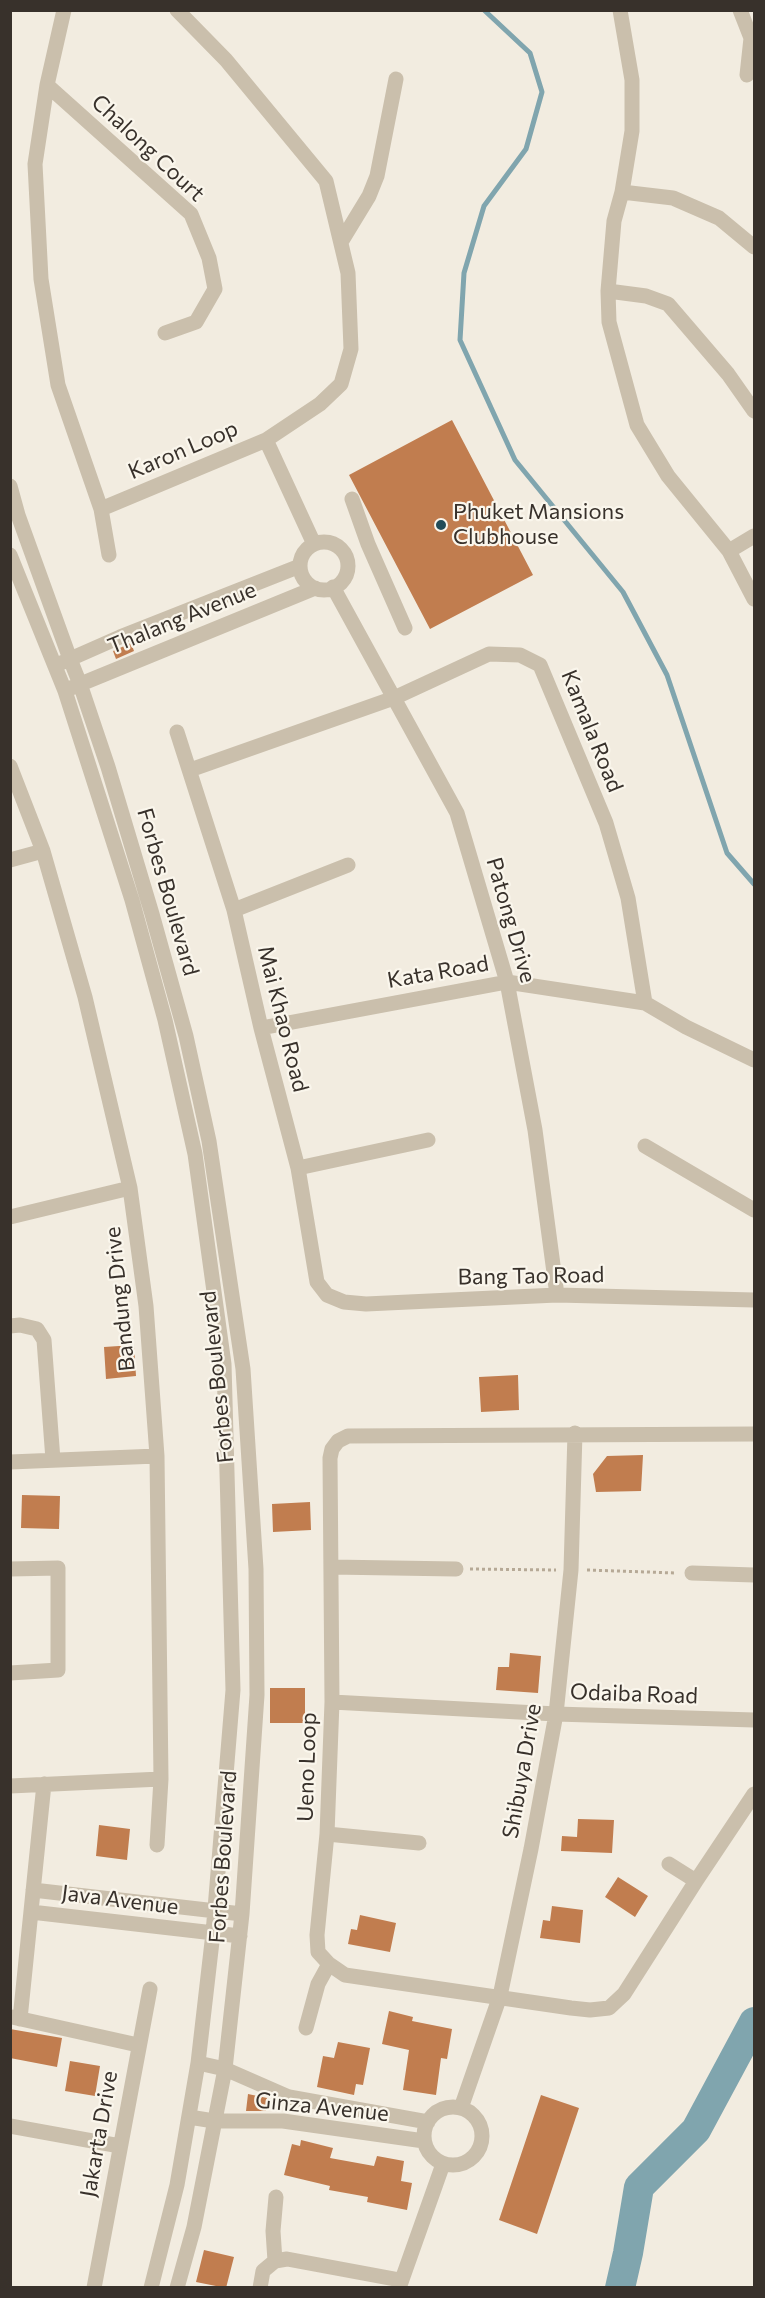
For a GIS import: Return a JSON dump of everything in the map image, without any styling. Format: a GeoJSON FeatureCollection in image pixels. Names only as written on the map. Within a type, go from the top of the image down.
{"type":"FeatureCollection","features":[{"type":"Feature","properties":{"kind":"street"},"geometry":{"type":"LineString","coordinates":[[64,10],[47,85],[35,164],[41,279],[58,385],[101,509],[109,555]]}},
{"type":"Feature","properties":{"kind":"street","name":"Karon Loop"},"geometry":{"type":"LineString","coordinates":[[101,509],[266,440],[320,404],[341,384],[351,349],[348,273],[326,181],[226,60],[177,10]]}},
{"type":"Feature","properties":{"kind":"street"},"geometry":{"type":"LineString","coordinates":[[620,10],[632,80],[632,131],[622,192],[614,221],[608,291],[609,322],[637,425],[668,476],[729,551],[754,599]]}},
{"type":"Feature","properties":{"kind":"street"},"geometry":{"type":"LineString","coordinates":[[740,10],[751,38],[747,75]]}},
{"type":"Feature","properties":{"kind":"street"},"geometry":{"type":"LineString","coordinates":[[341,242],[369,196],[378,176],[396,79]]}},
{"type":"Feature","properties":{"kind":"street","name":"Chalong Court"},"geometry":{"type":"LineString","coordinates":[[47,85],[191,214],[209,258],[215,289],[195,322],[165,333]]}},
{"type":"Feature","properties":{"kind":"street"},"geometry":{"type":"LineString","coordinates":[[622,192],[663,197],[682,202],[719,218],[754,247]]}},
{"type":"Feature","properties":{"kind":"street"},"geometry":{"type":"LineString","coordinates":[[608,291],[646,296],[668,304],[728,374],[754,411]]}},
{"type":"Feature","properties":{"kind":"street"},"geometry":{"type":"LineString","coordinates":[[266,440],[314,544]]}},
{"type":"Feature","properties":{"kind":"street","name":"Forbes Boulevard"},"geometry":{"type":"LineString","coordinates":[[10,486],[69,659],[81,684],[149,902],[186,1036],[209,1141],[243,1369],[256,1569],[257,1695],[242,1914],[225,2069],[194,2227],[177,2288]]}},
{"type":"Feature","properties":{"kind":"street"},"geometry":{"type":"LineString","coordinates":[[352,499],[368,544],[405,628]]}},
{"type":"Feature","properties":{"kind":"street"},"geometry":{"type":"LineString","coordinates":[[729,551],[754,536]]}},
{"type":"Feature","properties":{"kind":"street"},"geometry":{"type":"LineString","coordinates":[[322,542],[336,545],[346,556],[347,571],[340,584],[328,589],[315,588],[304,579],[300,566],[304,553],[314,544],[322,542]]}},
{"type":"Feature","properties":{"kind":"street"},"geometry":{"type":"LineString","coordinates":[[346,556],[368,544]]}},
{"type":"Feature","properties":{"kind":"street","name":"Forbes Boulevard"},"geometry":{"type":"LineString","coordinates":[[10,555],[66,691],[132,900],[165,1020],[195,1154],[224,1364],[233,1690],[213,1933],[198,2063],[177,2185],[151,2288]]}},
{"type":"Feature","properties":{"kind":"street","name":"Thalang Avenue"},"geometry":{"type":"LineString","coordinates":[[55,666],[120,636],[300,566]]}},
{"type":"Feature","properties":{"kind":"street","name":"Patong Drive"},"geometry":{"type":"LineString","coordinates":[[333,587],[457,813],[507,982],[535,1130],[557,1295]]}},
{"type":"Feature","properties":{"kind":"street","name":"Thalang Avenue"},"geometry":{"type":"LineString","coordinates":[[66,691],[315,588]]}},
{"type":"Feature","properties":{"kind":"street","name":"Kamala Road"},"geometry":{"type":"LineString","coordinates":[[190,770],[394,698],[489,654],[520,655],[540,665],[606,823],[628,898],[645,1003]]}},
{"type":"Feature","properties":{"kind":"street","name":"Mai Khao Road"},"geometry":{"type":"LineString","coordinates":[[177,732],[234,910],[261,1028],[298,1168],[316,1282]]}},
{"type":"Feature","properties":{"kind":"street","name":"Bandung Drive"},"geometry":{"type":"LineString","coordinates":[[10,766],[43,851],[85,997],[130,1188],[146,1306],[157,1456],[160,1779],[157,1845]]}},
{"type":"Feature","properties":{"kind":"street"},"geometry":{"type":"LineString","coordinates":[[10,860],[43,851]]}},
{"type":"Feature","properties":{"kind":"street"},"geometry":{"type":"LineString","coordinates":[[234,910],[348,865]]}},
{"type":"Feature","properties":{"kind":"street","name":"Kata Road"},"geometry":{"type":"LineString","coordinates":[[261,1028],[507,982],[645,1003],[686,1027],[754,1060]]}},
{"type":"Feature","properties":{"kind":"street"},"geometry":{"type":"LineString","coordinates":[[298,1168],[428,1140]]}},
{"type":"Feature","properties":{"kind":"street"},"geometry":{"type":"LineString","coordinates":[[645,1146],[754,1210]]}},
{"type":"Feature","properties":{"kind":"street"},"geometry":{"type":"LineString","coordinates":[[10,1217],[130,1188]]}},
{"type":"Feature","properties":{"kind":"street","name":"Bang Tao Road"},"geometry":{"type":"LineString","coordinates":[[316,1282],[327,1295],[344,1302],[366,1304],[557,1295],[754,1300]]}},
{"type":"Feature","properties":{"kind":"street"},"geometry":{"type":"LineString","coordinates":[[10,1326],[20,1325],[37,1329],[44,1340],[53,1460]]}},
{"type":"Feature","properties":{"kind":"street","name":"Ueno Loop"},"geometry":{"type":"LineString","coordinates":[[329,1964],[318,1952],[317,1935],[327,1834],[332,1702],[330,1458],[332,1449],[338,1441],[348,1436],[575,1433],[754,1434]]}},
{"type":"Feature","properties":{"kind":"street","name":"Shibuya Drive"},"geometry":{"type":"LineString","coordinates":[[461,2108],[500,1996],[556,1714],[571,1570],[575,1433]]}},
{"type":"Feature","properties":{"kind":"street"},"geometry":{"type":"LineString","coordinates":[[10,1462],[157,1456]]}},
{"type":"Feature","properties":{"kind":"street"},"geometry":{"type":"LineString","coordinates":[[331,1567],[456,1569]]}},
{"type":"Feature","properties":{"kind":"street"},"geometry":{"type":"LineString","coordinates":[[10,1569],[58,1568],[58,1670],[10,1673]]}},
{"type":"Feature","properties":{"kind":"street"},"geometry":{"type":"LineString","coordinates":[[692,1573],[754,1575]]}},
{"type":"Feature","properties":{"kind":"street","name":"Odaiba Road"},"geometry":{"type":"LineString","coordinates":[[332,1702],[556,1714],[754,1720]]}},
{"type":"Feature","properties":{"kind":"street"},"geometry":{"type":"LineString","coordinates":[[10,1786],[160,1779]]}},
{"type":"Feature","properties":{"kind":"street"},"geometry":{"type":"LineString","coordinates":[[44,1784],[31,1912],[15,2018],[138,2045]]}},
{"type":"Feature","properties":{"kind":"street"},"geometry":{"type":"LineString","coordinates":[[306,2028],[318,1984],[329,1964],[345,1975],[581,2009],[609,2008],[624,1994],[754,1794]]}},
{"type":"Feature","properties":{"kind":"street"},"geometry":{"type":"LineString","coordinates":[[327,1834],[419,1843]]}},
{"type":"Feature","properties":{"kind":"street"},"geometry":{"type":"LineString","coordinates":[[669,1864],[696,1881]]}},
{"type":"Feature","properties":{"kind":"street","name":"Java Avenue"},"geometry":{"type":"LineString","coordinates":[[33,1890],[242,1914]]}},
{"type":"Feature","properties":{"kind":"street","name":"Java Avenue"},"geometry":{"type":"LineString","coordinates":[[31,1912],[240,1936]]}},
{"type":"Feature","properties":{"kind":"street","name":"Jakarta Drive"},"geometry":{"type":"LineString","coordinates":[[94,2288],[150,1989]]}},
{"type":"Feature","properties":{"kind":"street","name":"Ginza Avenue"},"geometry":{"type":"LineString","coordinates":[[198,2063],[225,2069],[290,2097],[428,2122]]}},
{"type":"Feature","properties":{"kind":"street"},"geometry":{"type":"LineString","coordinates":[[283,2121],[290,2097]]}},
{"type":"Feature","properties":{"kind":"street"},"geometry":{"type":"LineString","coordinates":[[461,2108],[477,2118],[481,2126],[482,2145],[471,2160],[453,2166],[443,2164],[431,2155],[424,2140],[428,2122],[442,2109],[461,2108]]}},
{"type":"Feature","properties":{"kind":"street","name":"Ginza Avenue"},"geometry":{"type":"LineString","coordinates":[[189,2117],[214,2121],[283,2121],[424,2140]]}},
{"type":"Feature","properties":{"kind":"street"},"geometry":{"type":"LineString","coordinates":[[10,2126],[120,2146]]}},
{"type":"Feature","properties":{"kind":"street"},"geometry":{"type":"LineString","coordinates":[[260,2288],[263,2271],[275,2261],[287,2259],[400,2284],[443,2164]]}},
{"type":"Feature","properties":{"kind":"street"},"geometry":{"type":"LineString","coordinates":[[275,2261],[273,2231],[276,2197]]}},
{"type":"Feature","properties":{"kind":"building","name":"Phuket Mansions Clubhouse"},"geometry":{"type":"Polygon","coordinates":[[[452,420],[533,575],[430,629],[349,475],[452,420]]]}},
{"type":"Feature","properties":{"kind":"building"},"geometry":{"type":"Polygon","coordinates":[[[131,643],[134,651],[116,659],[113,651],[131,643]]]}},
{"type":"Feature","properties":{"kind":"building"},"geometry":{"type":"Polygon","coordinates":[[[134,1345],[136,1376],[106,1379],[104,1347],[134,1345]]]}},
{"type":"Feature","properties":{"kind":"building"},"geometry":{"type":"Polygon","coordinates":[[[518,1375],[519,1410],[481,1412],[479,1377],[518,1375]]]}},
{"type":"Feature","properties":{"kind":"building"},"geometry":{"type":"Polygon","coordinates":[[[643,1455],[641,1491],[596,1492],[593,1474],[607,1456],[643,1455]]]}},
{"type":"Feature","properties":{"kind":"building"},"geometry":{"type":"Polygon","coordinates":[[[22,1495],[60,1496],[59,1529],[21,1528],[22,1495]]]}},
{"type":"Feature","properties":{"kind":"building"},"geometry":{"type":"Polygon","coordinates":[[[310,1502],[311,1530],[273,1532],[272,1504],[310,1502]]]}},
{"type":"Feature","properties":{"kind":"building"},"geometry":{"type":"Polygon","coordinates":[[[510,1653],[541,1656],[538,1693],[496,1690],[498,1667],[509,1667],[510,1653]]]}},
{"type":"Feature","properties":{"kind":"building"},"geometry":{"type":"Polygon","coordinates":[[[270,1688],[305,1688],[305,1723],[270,1723],[270,1688]]]}},
{"type":"Feature","properties":{"kind":"building"},"geometry":{"type":"Polygon","coordinates":[[[578,1819],[614,1820],[612,1853],[561,1851],[562,1836],[577,1837],[578,1819]]]}},
{"type":"Feature","properties":{"kind":"building"},"geometry":{"type":"Polygon","coordinates":[[[99,1825],[130,1829],[127,1860],[96,1856],[99,1825]]]}},
{"type":"Feature","properties":{"kind":"building"},"geometry":{"type":"Polygon","coordinates":[[[618,1877],[648,1896],[635,1917],[605,1897],[618,1877]]]}},
{"type":"Feature","properties":{"kind":"building"},"geometry":{"type":"Polygon","coordinates":[[[552,1906],[583,1910],[580,1943],[540,1938],[543,1920],[550,1921],[552,1906]]]}},
{"type":"Feature","properties":{"kind":"building"},"geometry":{"type":"Polygon","coordinates":[[[360,1915],[396,1923],[390,1952],[348,1944],[351,1929],[357,1930],[360,1915]]]}},
{"type":"Feature","properties":{"kind":"building"},"geometry":{"type":"Polygon","coordinates":[[[389,2011],[413,2017],[412,2021],[452,2029],[447,2059],[441,2058],[436,2095],[403,2090],[409,2050],[382,2044],[389,2011]]]}},
{"type":"Feature","properties":{"kind":"building"},"geometry":{"type":"Polygon","coordinates":[[[10,2029],[62,2038],[57,2067],[10,2058],[10,2029]]]}},
{"type":"Feature","properties":{"kind":"building"},"geometry":{"type":"Polygon","coordinates":[[[338,2042],[370,2048],[363,2085],[356,2084],[354,2095],[317,2087],[323,2056],[334,2058],[338,2042]]]}},
{"type":"Feature","properties":{"kind":"building"},"geometry":{"type":"Polygon","coordinates":[[[70,2061],[100,2066],[95,2096],[65,2091],[70,2061]]]}},
{"type":"Feature","properties":{"kind":"building"},"geometry":{"type":"Polygon","coordinates":[[[248,2094],[267,2098],[266,2111],[246,2111],[248,2094]]]}},
{"type":"Feature","properties":{"kind":"building"},"geometry":{"type":"Polygon","coordinates":[[[541,2095],[579,2108],[537,2234],[499,2220],[541,2095]]]}},
{"type":"Feature","properties":{"kind":"building"},"geometry":{"type":"Polygon","coordinates":[[[301,2140],[333,2148],[330,2158],[374,2166],[377,2156],[404,2161],[401,2181],[412,2183],[407,2210],[367,2202],[368,2197],[329,2190],[330,2186],[284,2175],[292,2144],[300,2146],[301,2140]]]}},
{"type":"Feature","properties":{"kind":"building"},"geometry":{"type":"Polygon","coordinates":[[[204,2250],[234,2257],[226,2288],[196,2282],[204,2250]]]}},
{"type":"Feature","properties":{"kind":"waterway"},"geometry":{"type":"LineString","coordinates":[[484,10],[530,53],[542,92],[526,149],[484,206],[464,273],[460,340],[515,460],[623,592],[667,675],[727,853],[754,884]]}},
{"type":"Feature","properties":{"kind":"waterway"},"geometry":{"type":"LineString","coordinates":[[620,2288],[639,2187],[696,2130],[754,2022]]}},
{"type":"Feature","properties":{"kind":"place","name":"Phuket Mansions Clubhouse"},"geometry":{"type":"Point","coordinates":[441,525]}}]}
